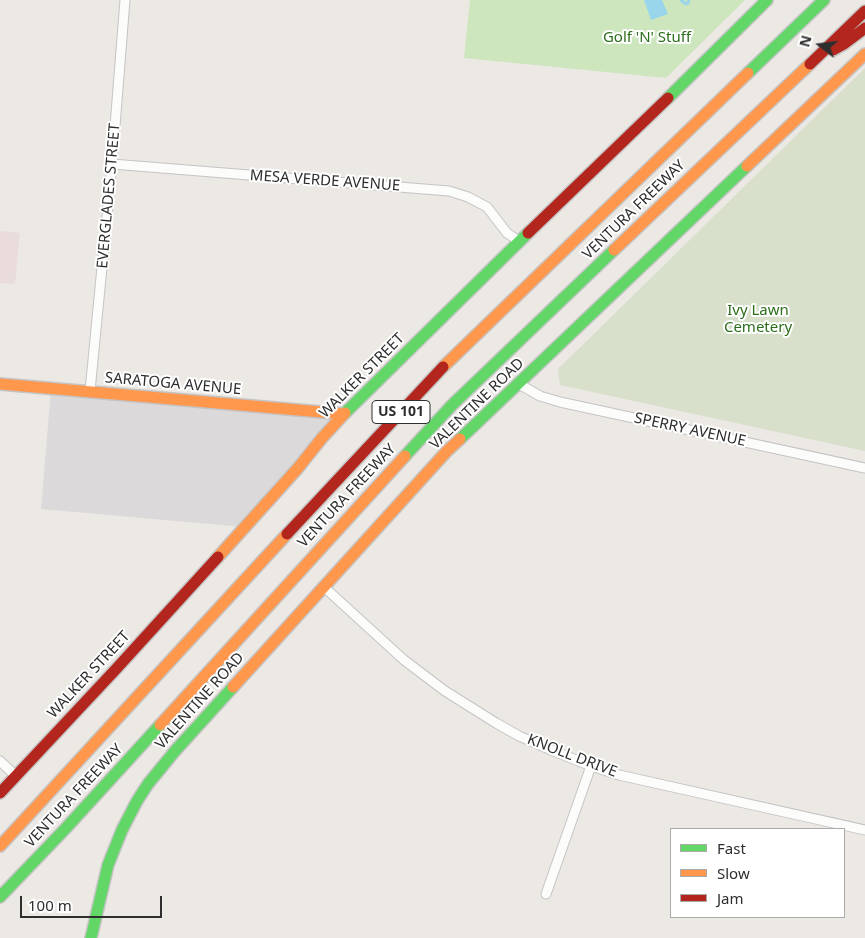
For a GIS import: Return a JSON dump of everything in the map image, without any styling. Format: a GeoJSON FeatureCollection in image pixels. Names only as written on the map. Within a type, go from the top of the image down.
{"type":"FeatureCollection","features":[{"type":"Feature","properties":{"kind":"main road","name":"WALKER STREET"},"geometry":{"type":"LineString","coordinates":[[0,793],[117,668],[344,414],[519,241],[688,79],[766,0]]}},
{"type":"Feature","properties":{"kind":"main road","name":"VENTURA FREEWAY"},"geometry":{"type":"LineString","coordinates":[[0,846],[450,360],[823,0]]}},
{"type":"Feature","properties":{"kind":"main road","name":"VENTURA FREEWAY"},"geometry":{"type":"LineString","coordinates":[[0,897],[66,828],[341,524],[452,405],[865,11]]}},
{"type":"Feature","properties":{"kind":"main road"},"geometry":{"type":"LineString","coordinates":[[811,61],[844,44],[865,28]]}},
{"type":"Feature","properties":{"kind":"main road","name":"VALENTINE ROAD"},"geometry":{"type":"LineString","coordinates":[[91,938],[108,865],[122,830],[148,784],[166,762],[447,451],[865,54]]}},
{"type":"Feature","properties":{"kind":"main road","name":"SARATOGA AVENUE"},"geometry":{"type":"LineString","coordinates":[[0,384],[344,414]]}},
{"type":"Feature","properties":{"kind":"street","name":"EVERGLADES STREET"},"geometry":{"type":"LineString","coordinates":[[90,391],[112,164],[125,0]]}},
{"type":"Feature","properties":{"kind":"street","name":"MESA VERDE AVENUE"},"geometry":{"type":"LineString","coordinates":[[112,164],[448,191],[468,197],[487,207],[507,233],[519,241]]}},
{"type":"Feature","properties":{"kind":"street","name":"SPERRY AVENUE"},"geometry":{"type":"LineString","coordinates":[[519,384],[540,396],[560,402],[865,468]]}},
{"type":"Feature","properties":{"kind":"street","name":"KNOLL DRIVE"},"geometry":{"type":"LineString","coordinates":[[324,587],[404,660],[468,707],[519,736],[591,766],[644,782],[865,830]]}},
{"type":"Feature","properties":{"kind":"street"},"geometry":{"type":"LineString","coordinates":[[0,761],[16,776]]}},
{"type":"Feature","properties":{"kind":"street"},"geometry":{"type":"LineString","coordinates":[[546,894],[591,766]]}},
{"type":"Feature","properties":{"kind":"shaded area"},"geometry":{"type":"Polygon","coordinates":[[[0,231],[20,233],[15,284],[0,283],[0,231]]]}},
{"type":"Feature","properties":{"kind":"shaded area"},"geometry":{"type":"Polygon","coordinates":[[[51,389],[344,414],[244,527],[41,509],[51,389]]]}},
{"type":"Feature","properties":{"kind":"green space","name":"Golf 'N' Stuff"},"geometry":{"type":"Polygon","coordinates":[[[470,0],[745,0],[666,78],[464,58],[470,0]]]}},
{"type":"Feature","properties":{"kind":"green space","name":"Ivy Lawn Cemetery"},"geometry":{"type":"Polygon","coordinates":[[[865,68],[865,451],[560,385],[558,369],[865,68]]]}},
{"type":"Feature","properties":{"kind":"water"},"geometry":{"type":"Polygon","coordinates":[[[644,0],[662,0],[668,14],[651,20],[644,0]]]}},
{"type":"Feature","properties":{"kind":"waterway"},"geometry":{"type":"LineString","coordinates":[[681,0],[686,4],[689,0]]}},
{"type":"Feature","properties":{"kind":"traffic: fast"},"geometry":{"type":"LineString","coordinates":[[668,98],[767,0]]}},
{"type":"Feature","properties":{"kind":"traffic: fast"},"geometry":{"type":"LineString","coordinates":[[748,73],[824,0]]}},
{"type":"Feature","properties":{"kind":"traffic: fast"},"geometry":{"type":"LineString","coordinates":[[460,439],[747,166]]}},
{"type":"Feature","properties":{"kind":"traffic: fast"},"geometry":{"type":"LineString","coordinates":[[345,413],[528,233]]}},
{"type":"Feature","properties":{"kind":"traffic: fast"},"geometry":{"type":"LineString","coordinates":[[405,456],[452,405],[614,250]]}},
{"type":"Feature","properties":{"kind":"traffic: fast"},"geometry":{"type":"LineString","coordinates":[[91,938],[108,865],[122,830],[137,801],[148,784],[175,751],[233,687]]}},
{"type":"Feature","properties":{"kind":"traffic: fast"},"geometry":{"type":"LineString","coordinates":[[0,897],[160,725]]}},
{"type":"Feature","properties":{"kind":"traffic: slow"},"geometry":{"type":"LineString","coordinates":[[747,166],[865,54]]}},
{"type":"Feature","properties":{"kind":"traffic: slow"},"geometry":{"type":"LineString","coordinates":[[614,250],[810,64]]}},
{"type":"Feature","properties":{"kind":"traffic: slow"},"geometry":{"type":"LineString","coordinates":[[443,367],[748,73]]}},
{"type":"Feature","properties":{"kind":"traffic: slow"},"geometry":{"type":"LineString","coordinates":[[0,384],[344,414]]}},
{"type":"Feature","properties":{"kind":"traffic: slow"},"geometry":{"type":"LineString","coordinates":[[218,557],[345,413]]}},
{"type":"Feature","properties":{"kind":"traffic: slow"},"geometry":{"type":"LineString","coordinates":[[233,687],[460,439]]}},
{"type":"Feature","properties":{"kind":"traffic: slow"},"geometry":{"type":"LineString","coordinates":[[160,725],[405,456]]}},
{"type":"Feature","properties":{"kind":"traffic: slow"},"geometry":{"type":"LineString","coordinates":[[0,846],[287,534]]}},
{"type":"Feature","properties":{"kind":"traffic: jam"},"geometry":{"type":"LineString","coordinates":[[810,64],[865,11]]}},
{"type":"Feature","properties":{"kind":"traffic: jam"},"geometry":{"type":"LineString","coordinates":[[833,50],[865,28]]}},
{"type":"Feature","properties":{"kind":"traffic: jam"},"geometry":{"type":"LineString","coordinates":[[528,233],[668,98]]}},
{"type":"Feature","properties":{"kind":"traffic: jam"},"geometry":{"type":"LineString","coordinates":[[287,534],[443,367]]}},
{"type":"Feature","properties":{"kind":"traffic: jam"},"geometry":{"type":"LineString","coordinates":[[0,793],[218,557]]}}]}
